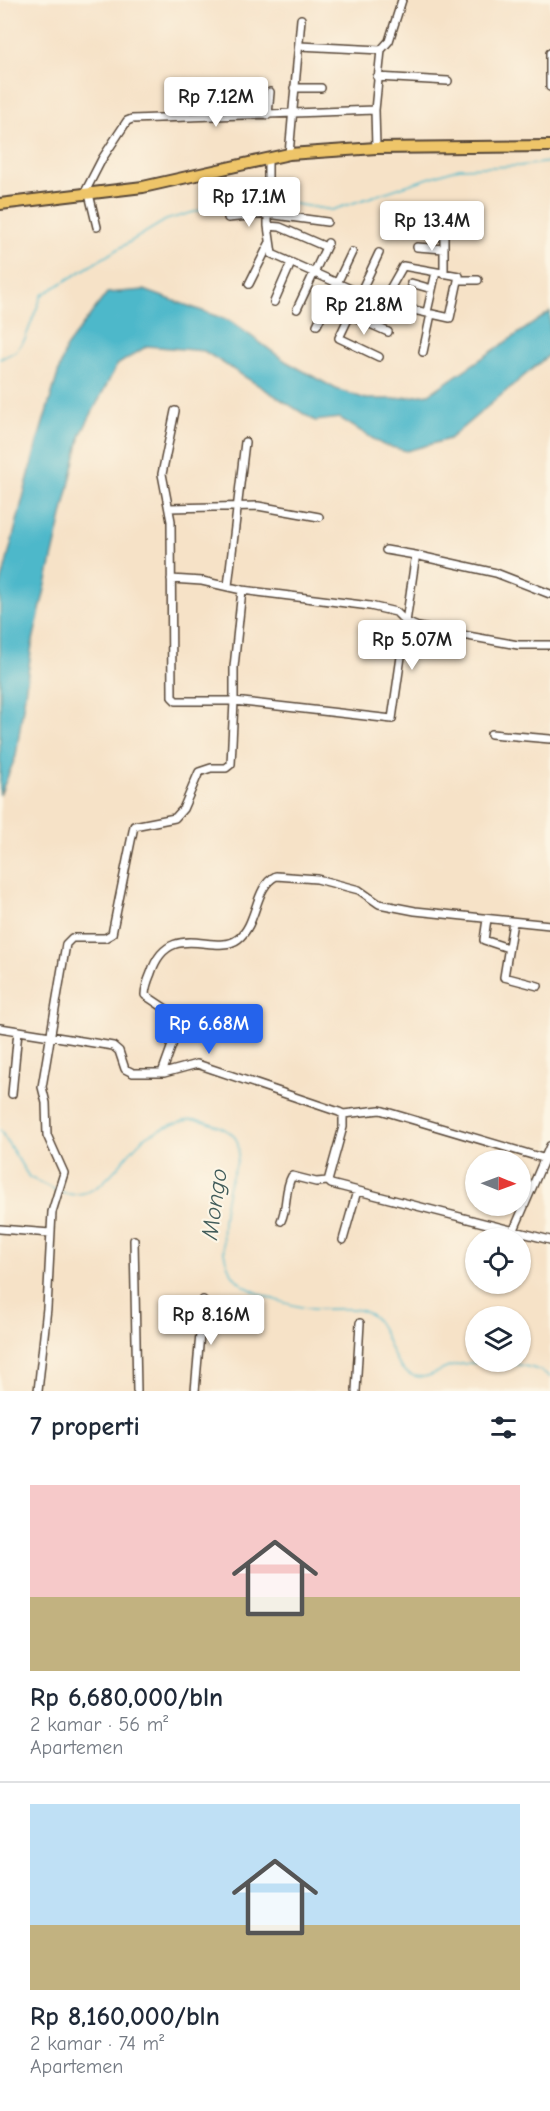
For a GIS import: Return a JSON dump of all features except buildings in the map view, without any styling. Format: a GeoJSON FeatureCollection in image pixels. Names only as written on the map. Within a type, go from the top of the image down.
{"type":"FeatureCollection","features":[{"type":"Feature","properties":{"kind":"highway"},"geometry":{"type":"LineString","coordinates":[[0,204],[143,187],[289,154],[376,148],[550,146]]}},
{"type":"Feature","properties":{"kind":"street"},"geometry":{"type":"LineString","coordinates":[[376,148],[375,110],[381,50],[389,42],[402,0]]}},
{"type":"Feature","properties":{"kind":"street"},"geometry":{"type":"LineString","coordinates":[[289,154],[301,19]]}},
{"type":"Feature","properties":{"kind":"street"},"geometry":{"type":"LineString","coordinates":[[299,46],[381,50]]}},
{"type":"Feature","properties":{"kind":"street"},"geometry":{"type":"LineString","coordinates":[[550,53],[550,87]]}},
{"type":"Feature","properties":{"kind":"street"},"geometry":{"type":"LineString","coordinates":[[377,77],[448,81]]}},
{"type":"Feature","properties":{"kind":"street"},"geometry":{"type":"LineString","coordinates":[[294,88],[321,88]]}},
{"type":"Feature","properties":{"kind":"street"},"geometry":{"type":"LineString","coordinates":[[268,115],[270,92]]}},
{"type":"Feature","properties":{"kind":"street"},"geometry":{"type":"LineString","coordinates":[[97,227],[87,194],[102,159],[129,120],[375,110]]}},
{"type":"Feature","properties":{"kind":"street"},"geometry":{"type":"LineString","coordinates":[[268,158],[267,205],[269,244],[272,254],[382,303],[450,318],[459,276],[403,267],[382,303]]}},
{"type":"Feature","properties":{"kind":"street"},"geometry":{"type":"LineString","coordinates":[[228,218],[268,213],[327,222]]}},
{"type":"Feature","properties":{"kind":"street"},"geometry":{"type":"LineString","coordinates":[[268,226],[280,227],[327,245],[297,309]]}},
{"type":"Feature","properties":{"kind":"street"},"geometry":{"type":"LineString","coordinates":[[423,352],[432,289],[440,273],[444,230]]}},
{"type":"Feature","properties":{"kind":"street"},"geometry":{"type":"LineString","coordinates":[[249,284],[269,244]]}},
{"type":"Feature","properties":{"kind":"street"},"geometry":{"type":"LineString","coordinates":[[417,247],[444,249]]}},
{"type":"Feature","properties":{"kind":"street"},"geometry":{"type":"LineString","coordinates":[[317,325],[352,252]]}},
{"type":"Feature","properties":{"kind":"street"},"geometry":{"type":"LineString","coordinates":[[379,253],[339,338],[379,357]]}},
{"type":"Feature","properties":{"kind":"street"},"geometry":{"type":"LineString","coordinates":[[274,302],[291,263]]}},
{"type":"Feature","properties":{"kind":"street"},"geometry":{"type":"LineString","coordinates":[[458,279],[478,280]]}},
{"type":"Feature","properties":{"kind":"street"},"geometry":{"type":"LineString","coordinates":[[411,283],[432,289]]}},
{"type":"Feature","properties":{"kind":"street"},"geometry":{"type":"LineString","coordinates":[[350,315],[388,332]]}},
{"type":"Feature","properties":{"kind":"street"},"geometry":{"type":"LineString","coordinates":[[175,411],[162,474],[169,508],[172,698],[176,701],[234,701],[392,720],[415,555]]}},
{"type":"Feature","properties":{"kind":"street"},"geometry":{"type":"LineString","coordinates":[[228,586],[245,442]]}},
{"type":"Feature","properties":{"kind":"street"},"geometry":{"type":"LineString","coordinates":[[169,508],[258,506],[319,517]]}},
{"type":"Feature","properties":{"kind":"street"},"geometry":{"type":"LineString","coordinates":[[386,550],[496,573],[550,594]]}},
{"type":"Feature","properties":{"kind":"street"},"geometry":{"type":"LineString","coordinates":[[171,579],[370,606],[396,612],[406,622],[418,627],[519,645],[550,645]]}},
{"type":"Feature","properties":{"kind":"street"},"geometry":{"type":"LineString","coordinates":[[38,1391],[47,1308],[53,1204],[63,1180],[62,1166],[47,1135],[46,1103],[42,1091],[66,944],[69,939],[105,938],[112,934],[135,826],[175,818],[183,809],[199,772],[230,766],[234,667],[242,590]]}},
{"type":"Feature","properties":{"kind":"street"},"geometry":{"type":"LineString","coordinates":[[491,734],[550,739]]}},
{"type":"Feature","properties":{"kind":"street"},"geometry":{"type":"LineString","coordinates":[[162,1073],[180,1023],[178,1017],[145,995],[154,963],[167,949],[188,941],[229,943],[238,939],[246,931],[268,882],[276,876],[317,879],[360,890],[379,904],[550,925]]}},
{"type":"Feature","properties":{"kind":"street"},"geometry":{"type":"LineString","coordinates":[[487,919],[484,940],[508,948]]}},
{"type":"Feature","properties":{"kind":"street"},"geometry":{"type":"LineString","coordinates":[[513,922],[504,977],[538,986]]}},
{"type":"Feature","properties":{"kind":"street"},"geometry":{"type":"LineString","coordinates":[[0,1028],[113,1046],[119,1051],[127,1071],[137,1074],[162,1073],[197,1064],[343,1114],[380,1110],[546,1159]]}},
{"type":"Feature","properties":{"kind":"street"},"geometry":{"type":"LineString","coordinates":[[12,1094],[18,1031]]}},
{"type":"Feature","properties":{"kind":"street"},"geometry":{"type":"LineString","coordinates":[[328,1181],[343,1126],[343,1114]]}},
{"type":"Feature","properties":{"kind":"street"},"geometry":{"type":"LineString","coordinates":[[515,1228],[550,1146]]}},
{"type":"Feature","properties":{"kind":"street"},"geometry":{"type":"LineString","coordinates":[[281,1221],[287,1204],[286,1188],[292,1176],[316,1182],[328,1181],[331,1184],[357,1191],[506,1228]]}},
{"type":"Feature","properties":{"kind":"street"},"geometry":{"type":"LineString","coordinates":[[343,1240],[357,1191]]}},
{"type":"Feature","properties":{"kind":"street"},"geometry":{"type":"LineString","coordinates":[[0,1229],[50,1233]]}},
{"type":"Feature","properties":{"kind":"street"},"geometry":{"type":"LineString","coordinates":[[531,1235],[550,1240]]}},
{"type":"Feature","properties":{"kind":"street"},"geometry":{"type":"LineString","coordinates":[[134,1240],[137,1391]]}},
{"type":"Feature","properties":{"kind":"street"},"geometry":{"type":"LineString","coordinates":[[195,1391],[203,1300]]}},
{"type":"Feature","properties":{"kind":"street"},"geometry":{"type":"LineString","coordinates":[[356,1391],[360,1323]]}},
{"type":"Feature","properties":{"kind":"water"},"geometry":{"type":"Polygon","coordinates":[[[144,290],[230,321],[287,362],[336,389],[366,399],[394,399],[429,394],[550,312],[550,354],[449,439],[407,451],[383,445],[340,418],[315,421],[204,351],[147,346],[117,365],[81,434],[32,645],[16,756],[0,795],[0,588],[37,443],[66,347],[107,293],[144,290]]]}},
{"type":"Feature","properties":{"kind":"waterway"},"geometry":{"type":"LineString","coordinates":[[270,200],[332,210],[459,168],[519,166],[550,162]]}},
{"type":"Feature","properties":{"kind":"waterway"},"geometry":{"type":"LineString","coordinates":[[0,359],[16,351],[25,339],[42,295],[166,220],[208,208],[265,200]]}},
{"type":"Feature","properties":{"kind":"waterway","name":"Mongo"},"geometry":{"type":"LineString","coordinates":[[61,1193],[88,1192],[98,1186],[150,1134],[191,1120],[214,1124],[234,1137],[239,1153],[225,1202],[223,1230],[225,1258],[237,1280],[255,1292],[288,1304],[313,1309],[357,1310],[371,1315],[377,1321],[400,1366],[415,1376],[430,1375],[448,1367],[463,1364],[504,1363],[531,1368],[550,1377]]}},
{"type":"Feature","properties":{"kind":"waterway","name":"Mongo"},"geometry":{"type":"LineString","coordinates":[[0,1130],[29,1177],[57,1191]]}}]}
